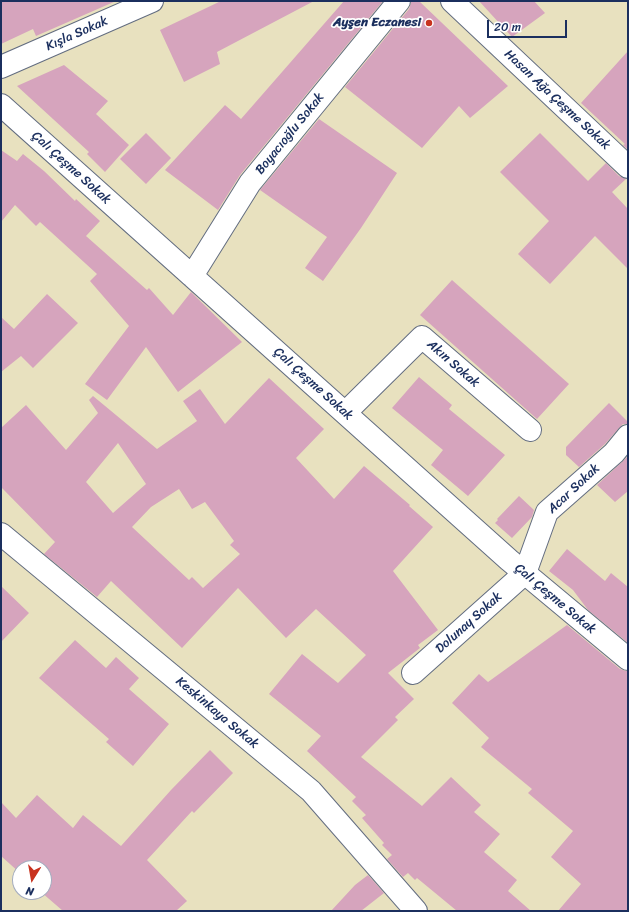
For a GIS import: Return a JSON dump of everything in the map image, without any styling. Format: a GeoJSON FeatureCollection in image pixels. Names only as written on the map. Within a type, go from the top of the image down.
{"type":"FeatureCollection","features":[{"type":"Feature","properties":{"kind":"street","name":"Kışla Sokak"},"geometry":{"type":"LineString","coordinates":[[1,67],[152,1]]}},
{"type":"Feature","properties":{"kind":"street","name":"Boyacıoğlu Sokak"},"geometry":{"type":"LineString","coordinates":[[192,276],[250,183],[399,1]]}},
{"type":"Feature","properties":{"kind":"street","name":"Hasan Ağa Çeşme Sokak"},"geometry":{"type":"LineString","coordinates":[[452,1],[628,167]]}},
{"type":"Feature","properties":{"kind":"street","name":"Çalı Çeşme Sokak"},"geometry":{"type":"LineString","coordinates":[[1,105],[503,555],[628,659]]}},
{"type":"Feature","properties":{"kind":"street","name":"Akın Sokak"},"geometry":{"type":"LineString","coordinates":[[346,413],[422,337],[530,430]]}},
{"type":"Feature","properties":{"kind":"street","name":"Acar Sokak"},"geometry":{"type":"LineString","coordinates":[[525,573],[547,512],[614,453],[628,436]]}},
{"type":"Feature","properties":{"kind":"street","name":"Keskinkaya Sokak"},"geometry":{"type":"LineString","coordinates":[[1,534],[311,791],[406,907]]}},
{"type":"Feature","properties":{"kind":"street","name":"Dolunay Sokak"},"geometry":{"type":"LineString","coordinates":[[413,673],[525,573]]}},
{"type":"Feature","properties":{"kind":"building"},"geometry":{"type":"Polygon","coordinates":[[[1,1],[116,1],[36,36],[33,29],[1,44],[1,1]]]}},
{"type":"Feature","properties":{"kind":"building"},"geometry":{"type":"Polygon","coordinates":[[[221,1],[314,1],[217,52],[220,64],[184,82],[160,30],[221,1]]]}},
{"type":"Feature","properties":{"kind":"building"},"geometry":{"type":"Polygon","coordinates":[[[344,1],[383,1],[240,175],[218,210],[165,170],[225,105],[241,119],[344,1]]]}},
{"type":"Feature","properties":{"kind":"building"},"geometry":{"type":"Polygon","coordinates":[[[411,1],[419,1],[508,86],[470,118],[459,106],[422,148],[345,87],[409,9],[411,1]]]}},
{"type":"Feature","properties":{"kind":"building"},"geometry":{"type":"Polygon","coordinates":[[[479,1],[534,1],[545,13],[512,37],[479,1]]]}},
{"type":"Feature","properties":{"kind":"building"},"geometry":{"type":"Polygon","coordinates":[[[628,51],[628,150],[623,145],[625,144],[581,103],[628,51]]]}},
{"type":"Feature","properties":{"kind":"building"},"geometry":{"type":"Polygon","coordinates":[[[64,65],[108,101],[96,114],[129,145],[105,172],[87,154],[89,152],[17,86],[64,65]]]}},
{"type":"Feature","properties":{"kind":"building"},"geometry":{"type":"Polygon","coordinates":[[[319,119],[397,173],[361,228],[323,281],[305,268],[327,237],[260,190],[319,119]]]}},
{"type":"Feature","properties":{"kind":"building"},"geometry":{"type":"Polygon","coordinates":[[[146,133],[171,158],[146,184],[120,159],[146,133]]]}},
{"type":"Feature","properties":{"kind":"building"},"geometry":{"type":"Polygon","coordinates":[[[540,133],[588,181],[606,163],[619,176],[626,179],[612,192],[628,209],[628,269],[595,236],[550,284],[518,254],[549,221],[500,172],[540,133]]]}},
{"type":"Feature","properties":{"kind":"building"},"geometry":{"type":"Polygon","coordinates":[[[1,150],[17,161],[23,154],[44,171],[75,201],[76,199],[100,221],[86,236],[147,290],[149,288],[173,315],[191,292],[242,342],[178,392],[146,347],[107,400],[85,384],[129,326],[90,281],[97,274],[40,222],[36,226],[15,205],[1,222],[1,150]]]}},
{"type":"Feature","properties":{"kind":"building"},"geometry":{"type":"Polygon","coordinates":[[[452,280],[569,384],[537,419],[420,315],[452,280]]]}},
{"type":"Feature","properties":{"kind":"building"},"geometry":{"type":"Polygon","coordinates":[[[47,294],[78,323],[33,368],[21,356],[1,372],[1,317],[14,329],[47,294]]]}},
{"type":"Feature","properties":{"kind":"building"},"geometry":{"type":"Polygon","coordinates":[[[419,377],[452,405],[449,409],[505,455],[468,496],[431,465],[443,450],[392,408],[419,377]]]}},
{"type":"Feature","properties":{"kind":"building"},"geometry":{"type":"Polygon","coordinates":[[[269,378],[324,429],[296,458],[334,499],[364,466],[410,505],[409,506],[433,527],[393,571],[438,630],[418,645],[420,648],[388,673],[414,699],[395,717],[398,720],[361,757],[422,806],[451,777],[481,805],[474,812],[500,834],[484,852],[517,880],[508,891],[531,911],[457,911],[417,878],[415,880],[408,873],[403,877],[387,859],[392,855],[382,845],[384,843],[362,818],[366,815],[352,801],[356,797],[307,751],[321,736],[269,694],[302,654],[338,683],[366,655],[316,609],[286,638],[238,588],[182,648],[111,581],[97,597],[44,554],[55,542],[1,487],[1,428],[26,405],[66,450],[98,413],[89,400],[93,396],[157,449],[197,421],[183,401],[200,389],[225,424],[269,378]],[[118,443],[86,482],[113,513],[146,484],[118,443]],[[179,489],[151,507],[132,527],[189,580],[192,577],[203,588],[240,554],[230,545],[234,541],[205,502],[192,509],[179,489]]]}},
{"type":"Feature","properties":{"kind":"building"},"geometry":{"type":"Polygon","coordinates":[[[609,403],[628,422],[628,424],[623,424],[605,444],[579,467],[566,455],[566,447],[609,403]]]}},
{"type":"Feature","properties":{"kind":"building"},"geometry":{"type":"Polygon","coordinates":[[[628,456],[628,491],[615,502],[597,485],[628,456]]]}},
{"type":"Feature","properties":{"kind":"building"},"geometry":{"type":"Polygon","coordinates":[[[519,496],[534,510],[532,517],[512,538],[495,523],[519,496]]]}},
{"type":"Feature","properties":{"kind":"building"},"geometry":{"type":"Polygon","coordinates":[[[567,549],[605,581],[611,573],[628,587],[628,643],[588,610],[573,590],[549,571],[567,549]]]}},
{"type":"Feature","properties":{"kind":"building"},"geometry":{"type":"Polygon","coordinates":[[[1,586],[29,613],[1,642],[1,586]]]}},
{"type":"Feature","properties":{"kind":"building"},"geometry":{"type":"Polygon","coordinates":[[[567,625],[620,669],[628,671],[628,911],[558,911],[581,884],[551,857],[573,831],[528,793],[532,789],[481,747],[489,738],[452,703],[479,674],[488,682],[567,625]]]}},
{"type":"Feature","properties":{"kind":"building"},"geometry":{"type":"Polygon","coordinates":[[[75,640],[106,668],[116,657],[139,678],[129,689],[169,724],[133,766],[106,742],[109,739],[39,678],[75,640]]]}},
{"type":"Feature","properties":{"kind":"building"},"geometry":{"type":"Polygon","coordinates":[[[210,750],[233,773],[194,813],[192,811],[147,860],[187,901],[176,911],[63,911],[50,900],[52,900],[52,860],[12,860],[12,866],[1,856],[1,802],[16,818],[37,795],[73,828],[83,815],[121,846],[171,790],[210,750]]]}},
{"type":"Feature","properties":{"kind":"building"},"geometry":{"type":"Polygon","coordinates":[[[368,875],[384,893],[361,911],[331,911],[355,885],[368,875]]]}},
{"type":"Feature","properties":{"kind":"place","name":"Ayşen Eczanesi"},"geometry":{"type":"Point","coordinates":[429,23]}}]}
